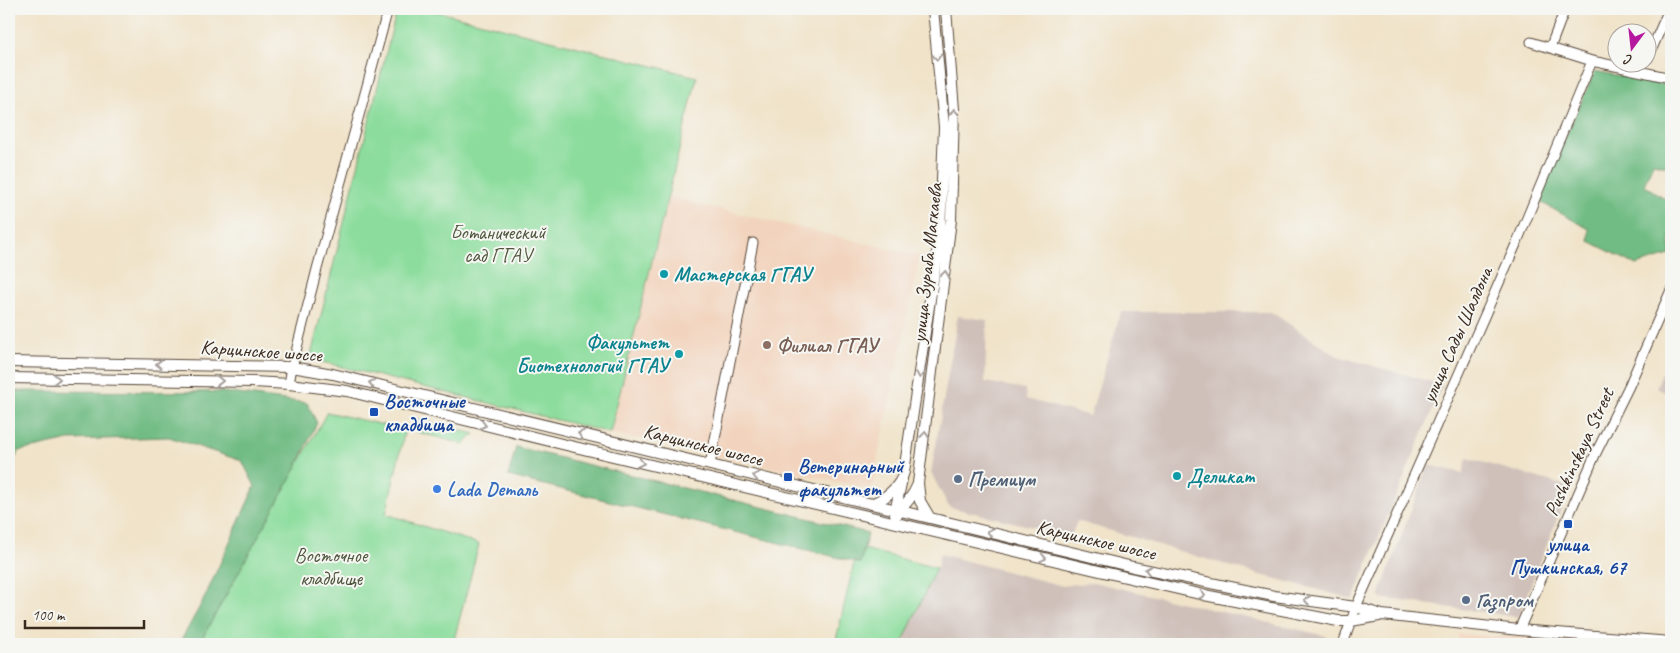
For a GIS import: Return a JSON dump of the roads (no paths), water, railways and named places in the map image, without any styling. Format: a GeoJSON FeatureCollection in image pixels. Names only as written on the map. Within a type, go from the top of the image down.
{"type":"FeatureCollection","features":[{"type":"Feature","properties":{"kind":"main road","name":"улица Зураба Магкаева"},"geometry":{"type":"LineString","coordinates":[[930,518],[920,501],[918,483],[951,220],[954,110],[946,11]]}},
{"type":"Feature","properties":{"kind":"main road","name":"улица Зураба Магкаева"},"geometry":{"type":"LineString","coordinates":[[897,511],[909,446],[940,232],[944,127],[934,12]]}},
{"type":"Feature","properties":{"kind":"main road","name":"Карцинское шоссе"},"geometry":{"type":"LineString","coordinates":[[9,362],[292,367],[333,374],[1142,569],[1274,596],[1356,607],[1382,615],[1519,630],[1671,642]]}},
{"type":"Feature","properties":{"kind":"main road","name":"Карцинское шоссе"},"geometry":{"type":"LineString","coordinates":[[9,378],[253,382],[347,391],[562,444],[1204,596],[1338,620],[1351,621],[1382,615]]}},
{"type":"Feature","properties":{"kind":"main road"},"geometry":{"type":"LineString","coordinates":[[871,504],[884,497],[902,478]]}},
{"type":"Feature","properties":{"kind":"main road"},"geometry":{"type":"LineString","coordinates":[[877,519],[886,518],[897,511],[915,492],[918,483]]}},
{"type":"Feature","properties":{"kind":"main road"},"geometry":{"type":"LineString","coordinates":[[897,511],[908,526]]}},
{"type":"Feature","properties":{"kind":"street"},"geometry":{"type":"LineString","coordinates":[[289,384],[354,127],[388,9]]}},
{"type":"Feature","properties":{"kind":"street"},"geometry":{"type":"LineString","coordinates":[[1550,48],[1565,9]]}},
{"type":"Feature","properties":{"kind":"street"},"geometry":{"type":"LineString","coordinates":[[1658,35],[1669,9]]}},
{"type":"Feature","properties":{"kind":"street"},"geometry":{"type":"LineString","coordinates":[[934,12],[946,11]]}},
{"type":"Feature","properties":{"kind":"street"},"geometry":{"type":"LineString","coordinates":[[1531,42],[1608,65]]}},
{"type":"Feature","properties":{"kind":"street","name":"улица Сады Шалдона"},"geometry":{"type":"LineString","coordinates":[[1343,644],[1356,607],[1517,242],[1592,61]]}},
{"type":"Feature","properties":{"kind":"street"},"geometry":{"type":"LineString","coordinates":[[1641,72],[1671,78]]}},
{"type":"Feature","properties":{"kind":"street"},"geometry":{"type":"LineString","coordinates":[[710,465],[753,243]]}},
{"type":"Feature","properties":{"kind":"street","name":"Pushkinskaya Street"},"geometry":{"type":"LineString","coordinates":[[1519,630],[1595,454],[1629,386],[1671,290]]}},
{"type":"Feature","properties":{"kind":"place","name":"Мастерская ГГАУ"},"geometry":{"type":"Point","coordinates":[664,274]}},
{"type":"Feature","properties":{"kind":"place","name":"Филиал ГГАУ"},"geometry":{"type":"Point","coordinates":[767,345]}},
{"type":"Feature","properties":{"kind":"place","name":"Факультет Биотехнологий ГГАУ"},"geometry":{"type":"Point","coordinates":[679,354]}},
{"type":"Feature","properties":{"kind":"place","name":"Восточные кладбища"},"geometry":{"type":"Point","coordinates":[374,412]}},
{"type":"Feature","properties":{"kind":"place","name":"Деликат"},"geometry":{"type":"Point","coordinates":[1177,476]}},
{"type":"Feature","properties":{"kind":"place","name":"Ветеринарный факультет"},"geometry":{"type":"Point","coordinates":[788,477]}},
{"type":"Feature","properties":{"kind":"place","name":"Премиум"},"geometry":{"type":"Point","coordinates":[958,479]}},
{"type":"Feature","properties":{"kind":"place","name":"Lada Dеталь"},"geometry":{"type":"Point","coordinates":[437,489]}},
{"type":"Feature","properties":{"kind":"place","name":"улица Пушкинская, 67"},"geometry":{"type":"Point","coordinates":[1568,524]}},
{"type":"Feature","properties":{"kind":"place","name":"Газпром"},"geometry":{"type":"Point","coordinates":[1466,600]}},
{"type":"Feature","properties":{"kind":"park label","name":"Ботанический сад ГГАУ"},"geometry":{"type":"Point","coordinates":[498,244]}},
{"type":"Feature","properties":{"kind":"park label","name":"Восточное кладбище"},"geometry":{"type":"Point","coordinates":[331,566]}}]}
